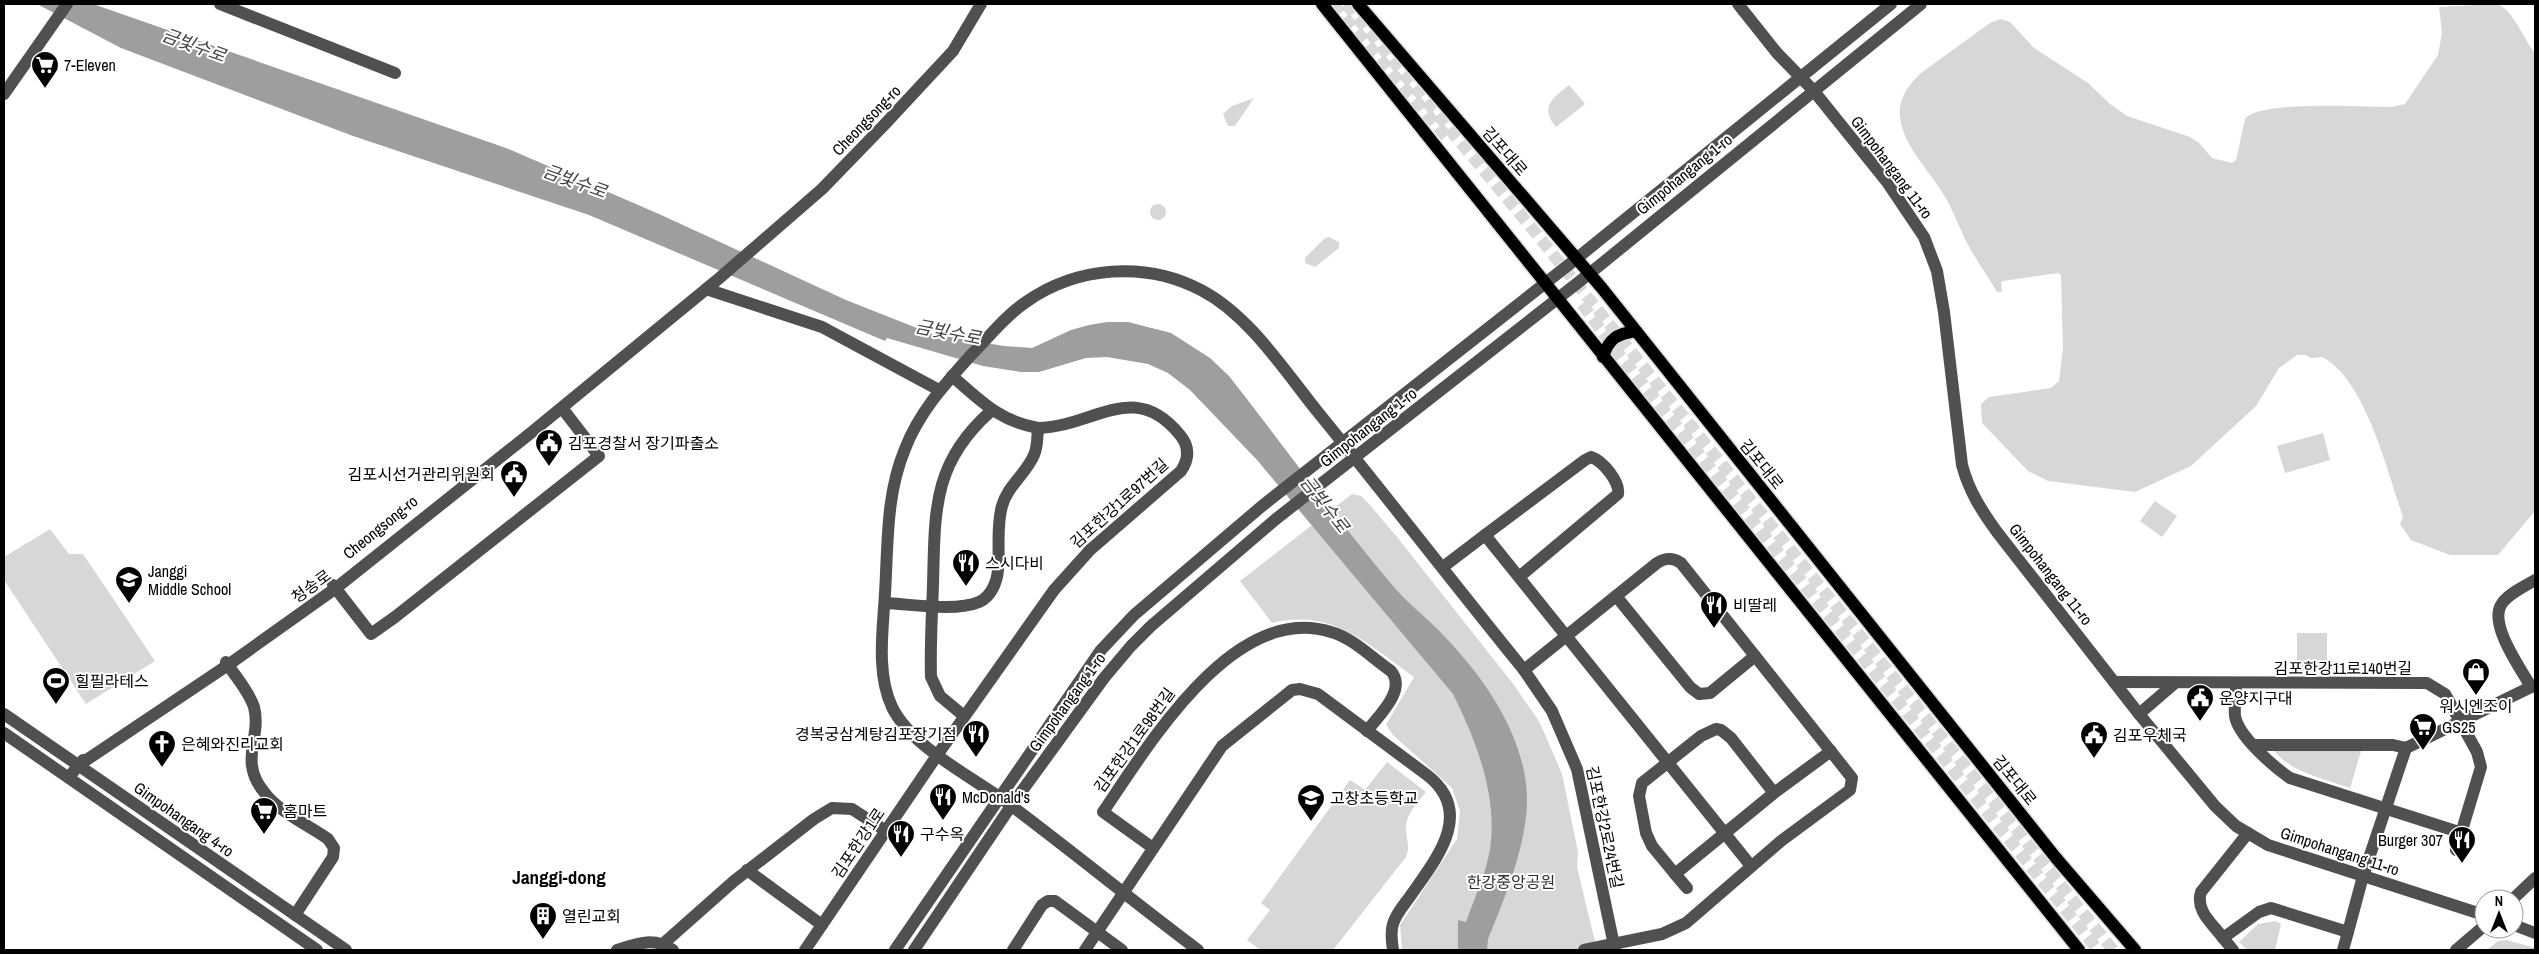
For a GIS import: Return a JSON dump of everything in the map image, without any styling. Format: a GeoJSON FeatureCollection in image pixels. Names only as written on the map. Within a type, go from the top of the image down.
{"type":"FeatureCollection","features":[{"type":"Feature","properties":{"kind":"main road"},"geometry":{"type":"LineString","coordinates":[[1322,4],[1603,357],[2059,922],[2079,950]]}},
{"type":"Feature","properties":{"kind":"main road","name":"김포대로"},"geometry":{"type":"LineString","coordinates":[[1358,4],[1636,331],[2056,858],[2135,950]]}},
{"type":"Feature","properties":{"kind":"main road"},"geometry":{"type":"LineString","coordinates":[[1603,357],[1606,345],[1614,337],[1636,331]]}},
{"type":"Feature","properties":{"kind":"street"},"geometry":{"type":"LineString","coordinates":[[4,94],[67,4]]}},
{"type":"Feature","properties":{"kind":"street"},"geometry":{"type":"LineString","coordinates":[[220,4],[395,73]]}},
{"type":"Feature","properties":{"kind":"street","name":"Cheongsong-ro"},"geometry":{"type":"LineString","coordinates":[[79,765],[94,747],[227,663],[335,586],[529,428],[562,408],[711,285],[822,188],[941,66],[968,29],[981,4]]}},
{"type":"Feature","properties":{"kind":"street","name":"Gimpohangang 11-ro"},"geometry":{"type":"LineString","coordinates":[[1738,4],[1777,53],[1813,90],[1887,182],[1924,237],[1937,271],[1944,312],[1962,465],[1975,500],[2139,714],[2215,806],[2248,834],[2268,845],[2474,912]]}},
{"type":"Feature","properties":{"kind":"street","name":"Gimpohangang 11-ro"},"geometry":{"type":"LineString","coordinates":[[1745,4],[1801,77]]}},
{"type":"Feature","properties":{"kind":"street","name":"Gimpohangang 1-ro"},"geometry":{"type":"LineString","coordinates":[[895,950],[1102,650],[1115,634],[1141,609],[1262,506],[1546,283],[1891,4]]}},
{"type":"Feature","properties":{"kind":"street","name":"Gimpohangang 1-ro"},"geometry":{"type":"LineString","coordinates":[[914,950],[1011,806],[1104,678],[1131,646],[1201,581],[1276,519],[1589,274],[1921,4]]}},
{"type":"Feature","properties":{"kind":"street"},"geometry":{"type":"LineString","coordinates":[[1198,950],[1011,806],[908,730],[890,702],[883,674],[889,518],[896,474],[910,435],[939,390],[1006,319],[1026,302],[1051,287],[1086,274],[1125,271],[1167,276],[1197,288],[1229,308],[1270,354],[1354,457]]}},
{"type":"Feature","properties":{"kind":"street"},"geometry":{"type":"LineString","coordinates":[[711,285],[822,327],[939,390]]}},
{"type":"Feature","properties":{"kind":"street","name":"김포한강1로97번길"},"geometry":{"type":"LineString","coordinates":[[938,754],[1072,567],[1181,471],[1187,462],[1188,452],[1184,440],[1160,414],[1137,407],[1111,410],[1058,427],[1038,428],[1005,419],[992,410],[954,374]]}},
{"type":"Feature","properties":{"kind":"street"},"geometry":{"type":"LineString","coordinates":[[335,586],[371,634],[600,456],[562,408]]}},
{"type":"Feature","properties":{"kind":"street"},"geometry":{"type":"LineString","coordinates":[[964,716],[949,705],[934,686],[931,666],[935,522],[942,481],[953,455],[966,435],[992,410]]}},
{"type":"Feature","properties":{"kind":"street"},"geometry":{"type":"LineString","coordinates":[[885,603],[972,604],[981,602],[993,589],[998,570],[998,533],[1002,507],[1010,488],[1034,455],[1038,428]]}},
{"type":"Feature","properties":{"kind":"street","name":"김포한강2로24번길"},"geometry":{"type":"LineString","coordinates":[[1354,457],[1524,670],[1552,711],[1578,769],[1615,948]]}},
{"type":"Feature","properties":{"kind":"street"},"geometry":{"type":"LineString","coordinates":[[1443,567],[1588,458],[1592,457],[1598,460],[1616,481],[1618,489],[1614,499],[1519,577]]}},
{"type":"Feature","properties":{"kind":"street"},"geometry":{"type":"LineString","coordinates":[[1485,535],[1751,866]]}},
{"type":"Feature","properties":{"kind":"street"},"geometry":{"type":"LineString","coordinates":[[1524,670],[1663,560],[1675,559],[1852,778],[1850,790],[1800,826],[1686,923],[1662,934],[1615,948],[1584,950]]}},
{"type":"Feature","properties":{"kind":"street"},"geometry":{"type":"LineString","coordinates":[[2254,745],[2393,745],[2406,748],[2461,723],[2533,686],[2500,630],[2497,617],[2500,606],[2508,597],[2535,580]]}},
{"type":"Feature","properties":{"kind":"street"},"geometry":{"type":"LineString","coordinates":[[1616,596],[1690,687],[1699,694],[1710,693],[1755,656]]}},
{"type":"Feature","properties":{"kind":"street","name":"김포한강1로98번길"},"geometry":{"type":"LineString","coordinates":[[1153,848],[1103,812],[1170,716],[1192,690],[1259,637],[1288,628],[1303,627],[1331,632],[1345,637],[1391,672],[1396,677],[1397,689],[1367,731]]}},
{"type":"Feature","properties":{"kind":"street"},"geometry":{"type":"LineString","coordinates":[[227,663],[247,692],[254,709],[251,756],[254,774],[262,790],[275,803],[328,840],[334,848],[333,858],[294,914]]}},
{"type":"Feature","properties":{"kind":"street","name":"김포한강11로140번길"},"geometry":{"type":"LineString","coordinates":[[2114,682],[2426,684],[2446,694],[2477,752],[2481,767],[2456,850]]}},
{"type":"Feature","properties":{"kind":"street"},"geometry":{"type":"LineString","coordinates":[[2139,714],[2175,683]]}},
{"type":"Feature","properties":{"kind":"street"},"geometry":{"type":"LineString","coordinates":[[2236,684],[2235,717],[2238,726],[2270,764],[2290,778],[2385,810],[2462,833]]}},
{"type":"Feature","properties":{"kind":"street"},"geometry":{"type":"LineString","coordinates":[[1085,950],[1222,746],[1292,690],[1300,689],[1318,694],[1436,782],[1447,800],[1450,810],[1448,831],[1442,847],[1395,917],[1391,936],[1393,950]]}},
{"type":"Feature","properties":{"kind":"street","name":"Gimpohangang 4-ro"},"geometry":{"type":"LineString","coordinates":[[4,714],[346,950]]}},
{"type":"Feature","properties":{"kind":"street"},"geometry":{"type":"LineString","coordinates":[[1687,888],[1648,840],[1639,796],[1642,783],[1708,731],[1721,730],[1731,738],[1774,793]]}},
{"type":"Feature","properties":{"kind":"street","name":"Gimpohangang 4-ro"},"geometry":{"type":"LineString","coordinates":[[4,733],[317,950]]}},
{"type":"Feature","properties":{"kind":"street"},"geometry":{"type":"LineString","coordinates":[[2343,950],[2363,876],[2406,748]]}},
{"type":"Feature","properties":{"kind":"street"},"geometry":{"type":"LineString","coordinates":[[1675,874],[1774,793],[1831,751]]}},
{"type":"Feature","properties":{"kind":"street","name":"김포한강1로"},"geometry":{"type":"LineString","coordinates":[[805,950],[938,754]]}},
{"type":"Feature","properties":{"kind":"street"},"geometry":{"type":"LineString","coordinates":[[69,777],[79,765]]}},
{"type":"Feature","properties":{"kind":"street"},"geometry":{"type":"LineString","coordinates":[[618,950],[646,946],[668,947],[747,870],[832,808],[852,809],[886,831]]}},
{"type":"Feature","properties":{"kind":"street"},"geometry":{"type":"LineString","coordinates":[[2233,950],[2201,909],[2198,901],[2201,892],[2248,834]]}},
{"type":"Feature","properties":{"kind":"street"},"geometry":{"type":"LineString","coordinates":[[747,870],[822,925]]}},
{"type":"Feature","properties":{"kind":"street"},"geometry":{"type":"LineString","coordinates":[[2523,889],[2535,878]]}},
{"type":"Feature","properties":{"kind":"street"},"geometry":{"type":"LineString","coordinates":[[1013,950],[1042,905],[1048,901],[1055,901],[1122,950]]}},
{"type":"Feature","properties":{"kind":"street"},"geometry":{"type":"LineString","coordinates":[[2223,938],[2264,908],[2271,908],[2348,932]]}},
{"type":"Feature","properties":{"kind":"street"},"geometry":{"type":"LineString","coordinates":[[2456,950],[2474,935]]}},
{"type":"Feature","properties":{"kind":"green space"},"geometry":{"type":"Polygon","coordinates":[[[2496,4],[2502,6],[2512,17],[2535,53],[2535,511],[2498,555],[2450,555],[2411,540],[2400,524],[2403,517],[2382,453],[2363,405],[2351,385],[2337,368],[2322,357],[2311,358],[2306,355],[2297,355],[2279,368],[2256,406],[2191,466],[2135,492],[2048,481],[2028,471],[1982,423],[1981,404],[1989,397],[2051,388],[2059,381],[2063,349],[2061,275],[2058,273],[2003,281],[2001,283],[2002,292],[1997,292],[1967,243],[1944,195],[1911,147],[1902,127],[1900,110],[1903,98],[1912,82],[1921,73],[1990,23],[2000,19],[2010,22],[2034,48],[2088,83],[2110,104],[2127,116],[2190,137],[2199,143],[2212,158],[2232,163],[2236,160],[2245,119],[2254,113],[2291,107],[2392,107],[2405,104],[2438,55],[2442,33],[2439,7],[2496,4]]]}},
{"type":"Feature","properties":{"kind":"green space"},"geometry":{"type":"Polygon","coordinates":[[[1569,85],[1585,104],[1556,127],[1551,120],[1548,108],[1553,99],[1569,85]]]}},
{"type":"Feature","properties":{"kind":"green space"},"geometry":{"type":"Polygon","coordinates":[[[1254,98],[1235,126],[1228,126],[1223,114],[1232,106],[1254,98]]]}},
{"type":"Feature","properties":{"kind":"green space"},"geometry":{"type":"Polygon","coordinates":[[[1155,204],[1161,204],[1166,209],[1164,218],[1155,220],[1150,215],[1150,209],[1155,204]]]}},
{"type":"Feature","properties":{"kind":"green space"},"geometry":{"type":"Polygon","coordinates":[[[1329,237],[1339,242],[1339,248],[1315,267],[1305,263],[1305,258],[1325,238],[1329,237]]]}},
{"type":"Feature","properties":{"kind":"green space"},"geometry":{"type":"Polygon","coordinates":[[[2323,433],[2330,460],[2285,473],[2277,446],[2323,433]]]}},
{"type":"Feature","properties":{"kind":"green space","name":"한강중앙공원"},"geometry":{"type":"Polygon","coordinates":[[[1352,494],[1361,496],[1397,537],[1514,685],[1540,723],[1562,774],[1578,852],[1577,867],[1597,950],[1402,950],[1400,925],[1457,839],[1460,811],[1452,788],[1393,735],[1386,725],[1414,677],[1365,641],[1331,625],[1313,620],[1272,623],[1240,581],[1352,494]]]}},
{"type":"Feature","properties":{"kind":"green space"},"geometry":{"type":"Polygon","coordinates":[[[2155,501],[2177,516],[2162,537],[2140,521],[2155,501]]]}},
{"type":"Feature","properties":{"kind":"green space"},"geometry":{"type":"Polygon","coordinates":[[[50,529],[69,554],[83,554],[155,661],[86,704],[4,580],[4,557],[50,529]]]}},
{"type":"Feature","properties":{"kind":"green space"},"geometry":{"type":"Polygon","coordinates":[[[2297,633],[2327,633],[2327,671],[2297,671],[2297,633]]]}},
{"type":"Feature","properties":{"kind":"green space"},"geometry":{"type":"Polygon","coordinates":[[[2272,748],[2362,748],[2350,788],[2297,769],[2279,756],[2272,748]]]}},
{"type":"Feature","properties":{"kind":"green space"},"geometry":{"type":"Polygon","coordinates":[[[1387,762],[1426,792],[1414,807],[1407,821],[1408,849],[1406,857],[1333,950],[1260,950],[1247,940],[1270,910],[1261,903],[1350,780],[1365,790],[1387,762]]]}},
{"type":"Feature","properties":{"kind":"green space"},"geometry":{"type":"Polygon","coordinates":[[[2276,921],[2281,924],[2275,950],[2247,950],[2239,942],[2258,924],[2276,921]]]}},
{"type":"Feature","properties":{"kind":"green space"},"geometry":{"type":"Polygon","coordinates":[[[2507,940],[2535,948],[2535,950],[2487,950],[2498,941],[2507,940]]]}},
{"type":"Feature","properties":{"kind":"water","name":"금빛수로"},"geometry":{"type":"Polygon","coordinates":[[[37,4],[93,4],[506,148],[659,214],[846,300],[932,334],[1004,346],[1032,348],[1071,330],[1089,325],[1107,322],[1128,322],[1171,333],[1210,358],[1229,376],[1331,509],[1394,587],[1462,655],[1493,697],[1505,719],[1516,743],[1523,767],[1527,792],[1526,817],[1516,864],[1488,939],[1487,950],[1458,950],[1458,920],[1466,922],[1480,886],[1490,849],[1492,829],[1488,789],[1483,769],[1470,730],[1453,694],[1257,460],[1190,390],[1168,373],[1148,364],[1107,357],[1086,358],[1039,372],[1021,372],[983,366],[887,338],[885,341],[589,215],[353,136],[121,48],[37,4]]]}},
{"type":"Feature","properties":{"kind":"tunnel"},"geometry":{"type":"LineString","coordinates":[[1333,4],[1450,141]]}},
{"type":"Feature","properties":{"kind":"tunnel"},"geometry":{"type":"LineString","coordinates":[[1346,4],[1539,237],[2113,950]]}},
{"type":"Feature","properties":{"kind":"tunnel"},"geometry":{"type":"LineString","coordinates":[[1582,304],[1622,358],[2098,950]]}},
{"type":"Feature","properties":{"kind":"place","name":"7-Eleven"},"geometry":{"type":"Point","coordinates":[45,89]}},
{"type":"Feature","properties":{"kind":"place","name":"김포경찰서 장기파출소"},"geometry":{"type":"Point","coordinates":[549,467]}},
{"type":"Feature","properties":{"kind":"place","name":"김포시선거관리위원회"},"geometry":{"type":"Point","coordinates":[514,498]}},
{"type":"Feature","properties":{"kind":"place","name":"스시다비"},"geometry":{"type":"Point","coordinates":[966,587]}},
{"type":"Feature","properties":{"kind":"place","name":"Janggi Middle School"},"geometry":{"type":"Point","coordinates":[129,604]}},
{"type":"Feature","properties":{"kind":"place","name":"비딸레"},"geometry":{"type":"Point","coordinates":[1714,629]}},
{"type":"Feature","properties":{"kind":"place","name":"워시엔조이"},"geometry":{"type":"Point","coordinates":[2476,696]}},
{"type":"Feature","properties":{"kind":"place","name":"힐필라테스"},"geometry":{"type":"Point","coordinates":[56,705]}},
{"type":"Feature","properties":{"kind":"place","name":"운양지구대"},"geometry":{"type":"Point","coordinates":[2200,722]}},
{"type":"Feature","properties":{"kind":"place","name":"GS25"},"geometry":{"type":"Point","coordinates":[2423,751]}},
{"type":"Feature","properties":{"kind":"place","name":"경복궁삼계탕김포장기점"},"geometry":{"type":"Point","coordinates":[976,758]}},
{"type":"Feature","properties":{"kind":"place","name":"김포우체국"},"geometry":{"type":"Point","coordinates":[2094,759]}},
{"type":"Feature","properties":{"kind":"place","name":"은혜와진리교회"},"geometry":{"type":"Point","coordinates":[162,768]}},
{"type":"Feature","properties":{"kind":"place","name":"McDonald's"},"geometry":{"type":"Point","coordinates":[943,821]}},
{"type":"Feature","properties":{"kind":"place","name":"고창초등학교"},"geometry":{"type":"Point","coordinates":[1311,822]}},
{"type":"Feature","properties":{"kind":"place","name":"홈마트"},"geometry":{"type":"Point","coordinates":[264,835]}},
{"type":"Feature","properties":{"kind":"place","name":"구수옥"},"geometry":{"type":"Point","coordinates":[901,858]}},
{"type":"Feature","properties":{"kind":"place","name":"Burger 307"},"geometry":{"type":"Point","coordinates":[2462,864]}},
{"type":"Feature","properties":{"kind":"place","name":"열린교회"},"geometry":{"type":"Point","coordinates":[543,940]}},
{"type":"Feature","properties":{"kind":"district","name":"Janggi-dong"},"geometry":{"type":"Point","coordinates":[559,877]}}]}
